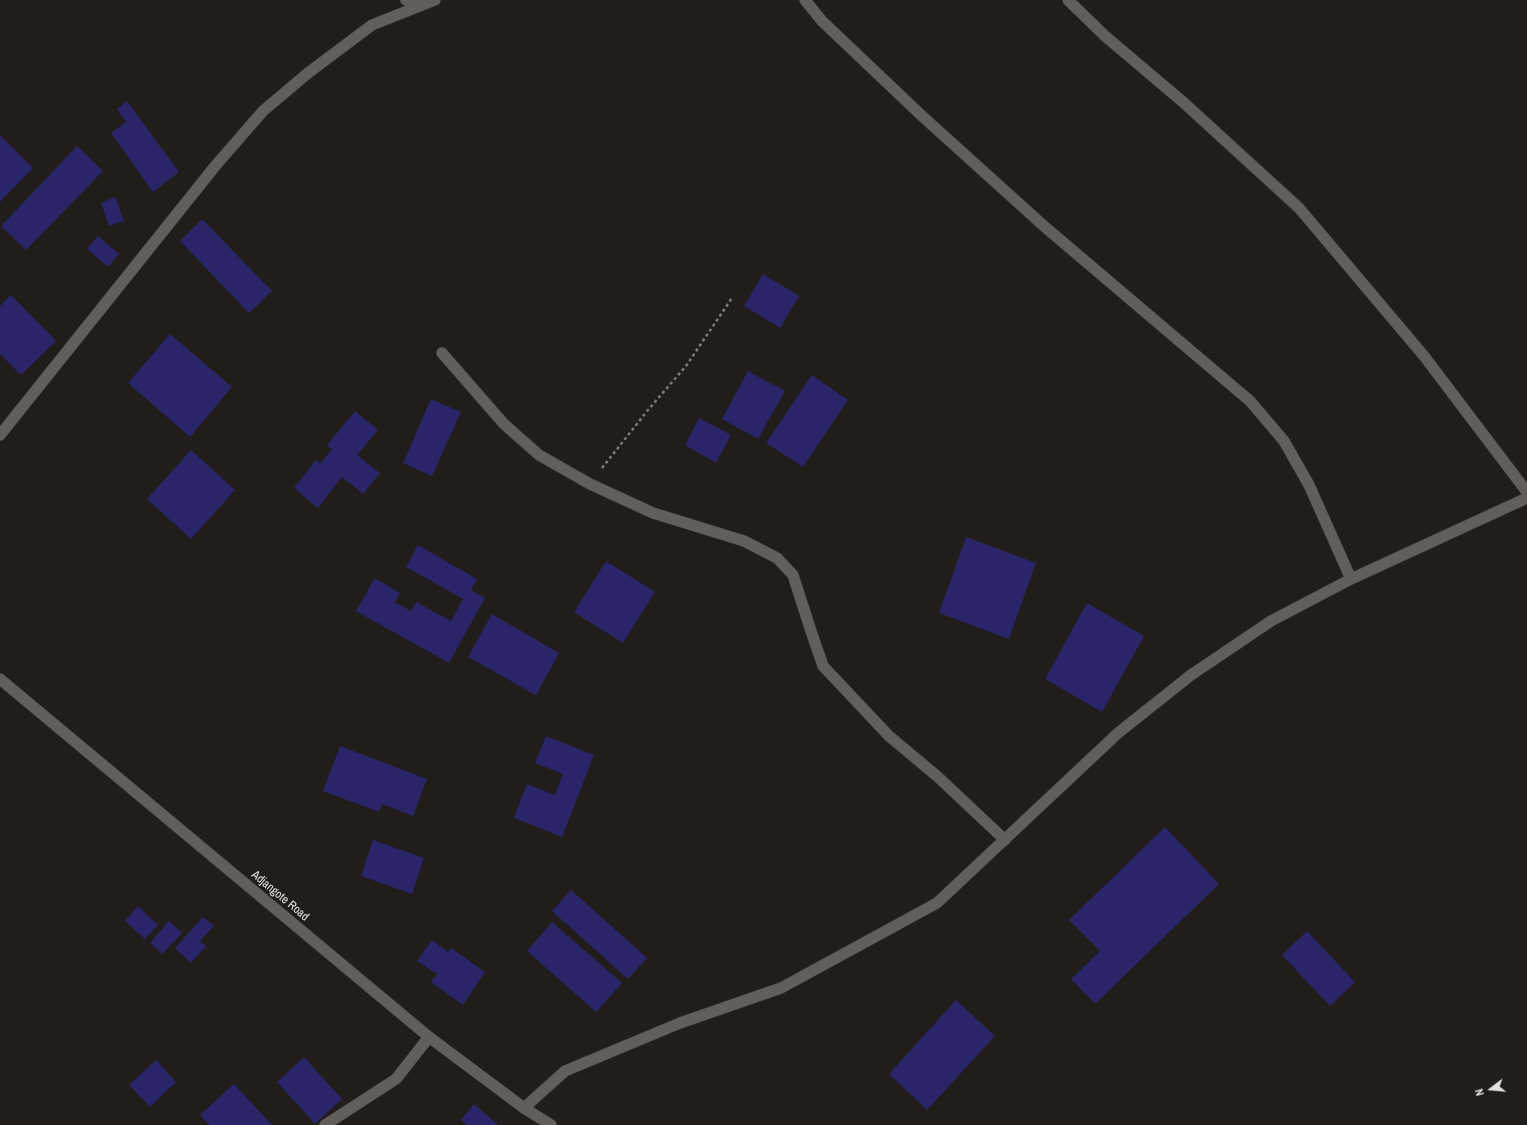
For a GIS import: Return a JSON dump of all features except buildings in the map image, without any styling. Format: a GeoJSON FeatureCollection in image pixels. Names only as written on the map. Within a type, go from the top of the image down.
{"type":"FeatureCollection","features":[{"type":"Feature","properties":{"kind":"street"},"geometry":{"type":"LineString","coordinates":[[406,0],[431,2]]}},
{"type":"Feature","properties":{"kind":"street"},"geometry":{"type":"LineString","coordinates":[[805,0],[822,21],[921,115],[1045,227],[1250,401],[1284,441],[1309,485],[1351,579]]}},
{"type":"Feature","properties":{"kind":"street"},"geometry":{"type":"LineString","coordinates":[[1068,0],[1105,36],[1183,102],[1299,208],[1424,356],[1527,492]]}},
{"type":"Feature","properties":{"kind":"street"},"geometry":{"type":"LineString","coordinates":[[0,435],[216,165],[263,111],[308,73],[372,25],[431,2]]}},
{"type":"Feature","properties":{"kind":"street"},"geometry":{"type":"LineString","coordinates":[[442,353],[504,424],[539,455],[590,484],[653,513],[744,541],[777,558],[793,575],[824,666],[889,736],[938,777],[1005,840]]}},
{"type":"Feature","properties":{"kind":"street"},"geometry":{"type":"LineString","coordinates":[[524,1108],[565,1071],[680,1023],[781,988],[937,903],[1118,734],[1191,675],[1271,622],[1351,579],[1527,498]]}},
{"type":"Feature","properties":{"kind":"street","name":"Adjangote Road"},"geometry":{"type":"LineString","coordinates":[[0,679],[429,1037],[524,1108],[551,1125]]}},
{"type":"Feature","properties":{"kind":"street"},"geometry":{"type":"LineString","coordinates":[[325,1125],[396,1079],[429,1037]]}},
{"type":"Feature","properties":{"kind":"path"},"geometry":{"type":"LineString","coordinates":[[590,484],[648,410],[686,366],[732,298]]}}]}
